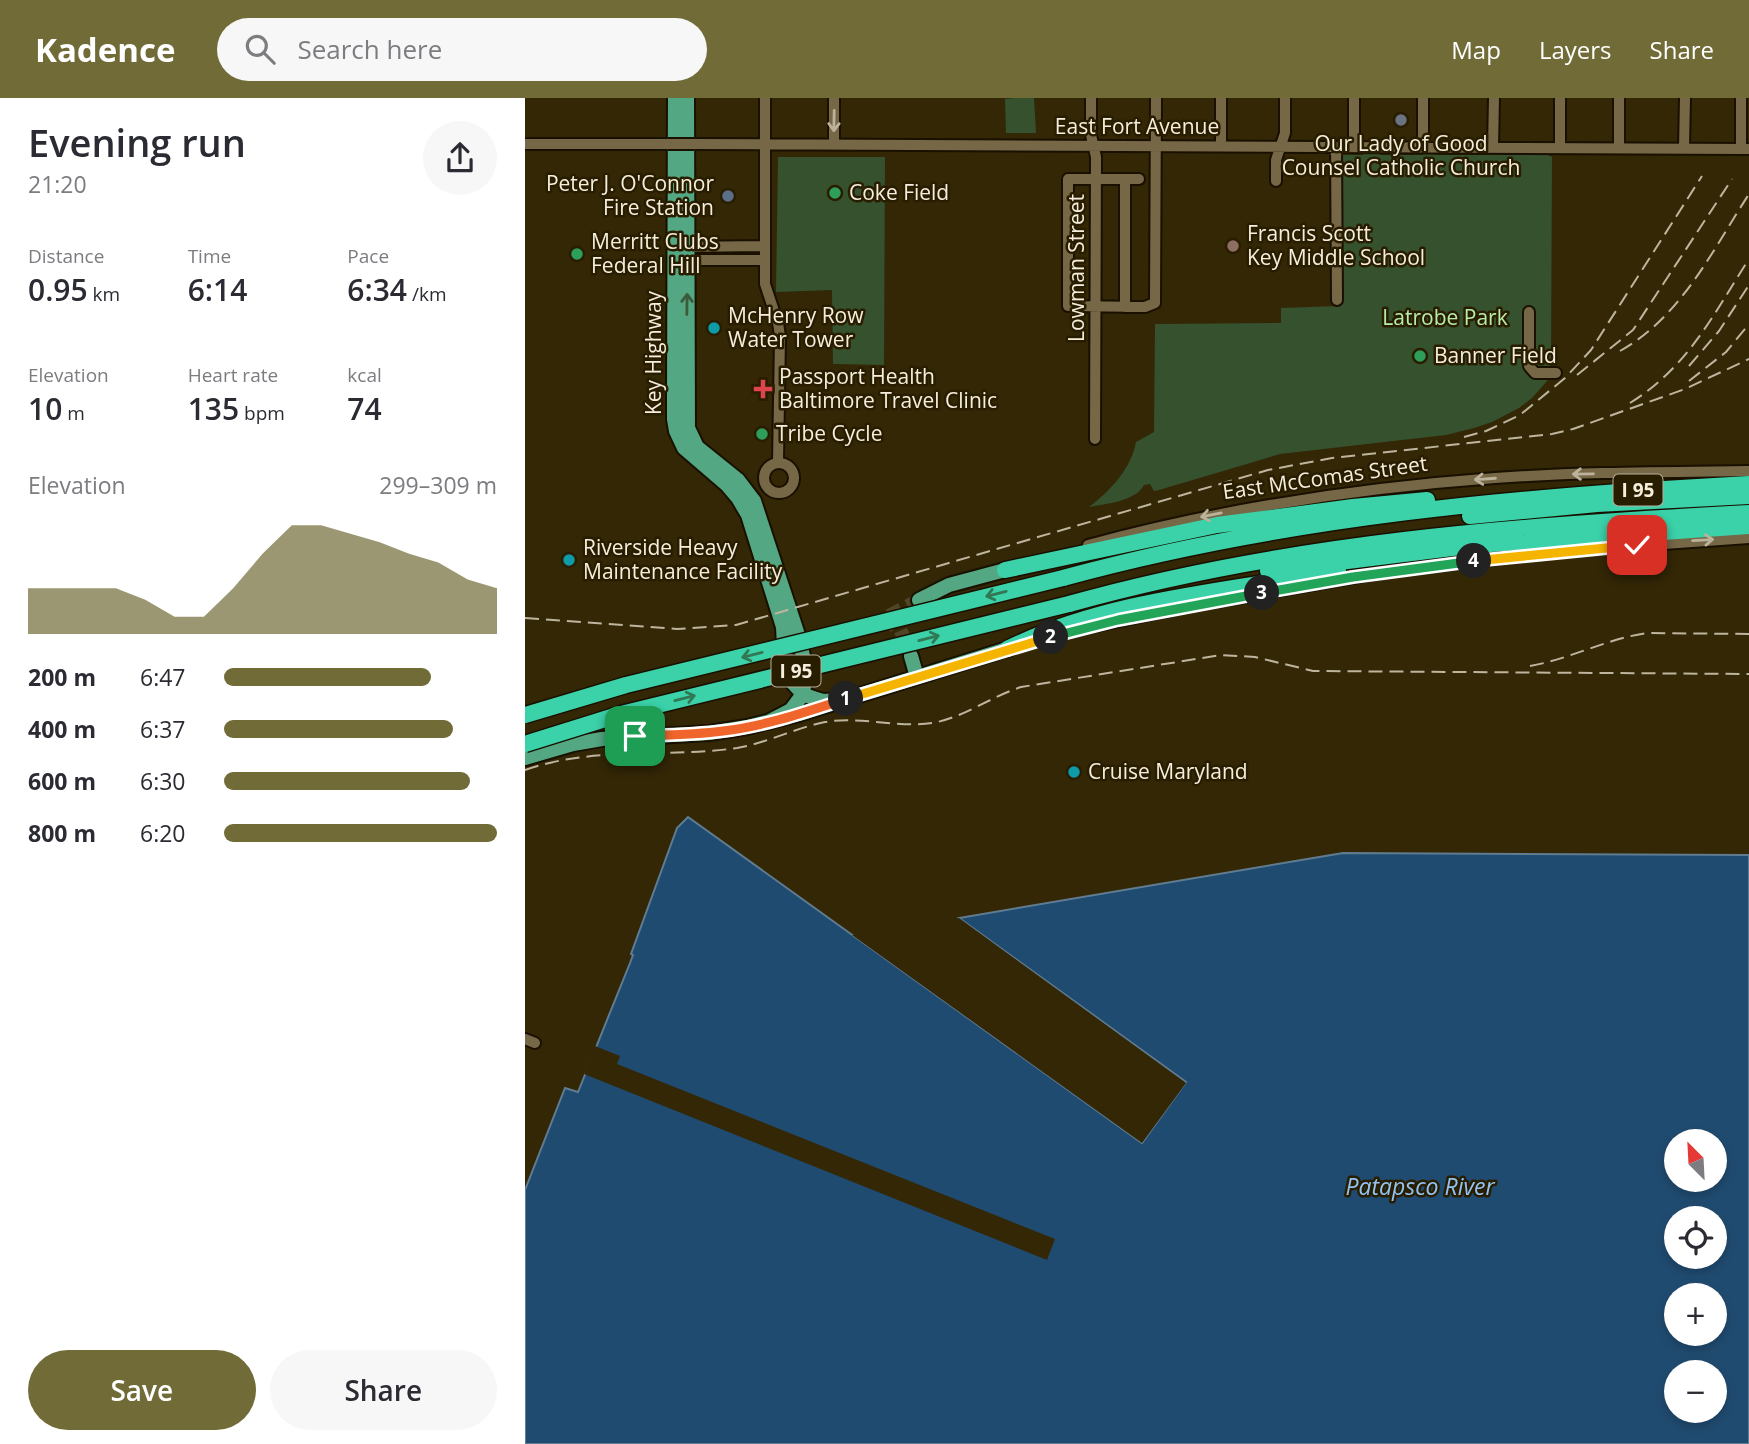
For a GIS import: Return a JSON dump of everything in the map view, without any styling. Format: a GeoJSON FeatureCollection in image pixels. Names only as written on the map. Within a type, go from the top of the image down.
{"type":"FeatureCollection","features":[{"type":"Feature","properties":{"kind":"highway","name":"I 95"},"geometry":{"type":"LineString","coordinates":[[525,715],[600,692],[1141,557],[1262,534],[1527,499],[1749,484]]}},
{"type":"Feature","properties":{"kind":"highway","name":"I 95"},"geometry":{"type":"LineString","coordinates":[[1063,578],[1300,538],[1428,521],[1551,508],[1749,496]]}},
{"type":"Feature","properties":{"kind":"highway"},"geometry":{"type":"LineString","coordinates":[[1005,570],[1163,535],[1270,518],[1414,501],[1527,499]]}},
{"type":"Feature","properties":{"kind":"highway","name":"I 95"},"geometry":{"type":"LineString","coordinates":[[525,744],[596,721],[1129,587],[1287,557],[1384,542],[1566,524],[1749,513]]}},
{"type":"Feature","properties":{"kind":"highway","name":"I 95"},"geometry":{"type":"LineString","coordinates":[[1069,604],[1285,568],[1531,541],[1749,526]]}},
{"type":"Feature","properties":{"kind":"highway"},"geometry":{"type":"LineString","coordinates":[[1007,649],[1043,631],[1159,602],[1531,541]]}},
{"type":"Feature","properties":{"kind":"main road","name":"Key Highway"},"geometry":{"type":"LineString","coordinates":[[675,98],[688,428],[697,447],[738,480],[757,508],[806,666],[803,694]]}},
{"type":"Feature","properties":{"kind":"main road","name":"Key Highway"},"geometry":{"type":"LineString","coordinates":[[681,254],[687,98]]}},
{"type":"Feature","properties":{"kind":"main road","name":"East McComas Street"},"geometry":{"type":"LineString","coordinates":[[919,600],[949,585],[1005,570]]}},
{"type":"Feature","properties":{"kind":"main road"},"geometry":{"type":"LineString","coordinates":[[525,758],[602,739],[716,732],[768,722],[1007,649]]}},
{"type":"Feature","properties":{"kind":"main road"},"geometry":{"type":"LineString","coordinates":[[911,656],[917,677]]}},
{"type":"Feature","properties":{"kind":"main road"},"geometry":{"type":"LineString","coordinates":[[768,722],[791,710],[803,694],[823,701],[843,700]]}},
{"type":"Feature","properties":{"kind":"street"},"geometry":{"type":"LineString","coordinates":[[765,98],[766,291],[780,336],[779,463]]}},
{"type":"Feature","properties":{"kind":"street"},"geometry":{"type":"LineString","coordinates":[[834,98],[834,145]]}},
{"type":"Feature","properties":{"kind":"street","name":"Lowman Street"},"geometry":{"type":"LineString","coordinates":[[1091,98],[1091,135],[1096,179],[1095,439]]}},
{"type":"Feature","properties":{"kind":"street"},"geometry":{"type":"LineString","coordinates":[[1139,179],[1068,179],[1067,306],[1145,307],[1155,303],[1156,98]]}},
{"type":"Feature","properties":{"kind":"street"},"geometry":{"type":"LineString","coordinates":[[1221,98],[1221,146]]}},
{"type":"Feature","properties":{"kind":"street"},"geometry":{"type":"LineString","coordinates":[[1276,181],[1276,160],[1285,134],[1285,98]]}},
{"type":"Feature","properties":{"kind":"street"},"geometry":{"type":"LineString","coordinates":[[1354,98],[1354,147]]}},
{"type":"Feature","properties":{"kind":"street"},"geometry":{"type":"LineString","coordinates":[[1423,98],[1423,147]]}},
{"type":"Feature","properties":{"kind":"street"},"geometry":{"type":"LineString","coordinates":[[1493,147],[1494,98]]}},
{"type":"Feature","properties":{"kind":"street"},"geometry":{"type":"LineString","coordinates":[[1560,98],[1560,148]]}},
{"type":"Feature","properties":{"kind":"street"},"geometry":{"type":"LineString","coordinates":[[1619,98],[1619,148]]}},
{"type":"Feature","properties":{"kind":"street"},"geometry":{"type":"LineString","coordinates":[[1684,149],[1685,98]]}},
{"type":"Feature","properties":{"kind":"street"},"geometry":{"type":"LineString","coordinates":[[1741,98],[1745,149]]}},
{"type":"Feature","properties":{"kind":"street","name":"East Fort Avenue"},"geometry":{"type":"LineString","coordinates":[[525,144],[1745,149]]}},
{"type":"Feature","properties":{"kind":"street"},"geometry":{"type":"LineString","coordinates":[[1336,147],[1337,300]]}},
{"type":"Feature","properties":{"kind":"street"},"geometry":{"type":"LineString","coordinates":[[1125,179],[1125,307]]}},
{"type":"Feature","properties":{"kind":"street"},"geometry":{"type":"LineString","coordinates":[[681,254],[765,246]]}},
{"type":"Feature","properties":{"kind":"street"},"geometry":{"type":"LineString","coordinates":[[681,254],[765,260]]}},
{"type":"Feature","properties":{"kind":"street"},"geometry":{"type":"LineString","coordinates":[[1529,312],[1528,359],[1531,371],[1556,373]]}},
{"type":"Feature","properties":{"kind":"street","name":"East McComas Street"},"geometry":{"type":"LineString","coordinates":[[1005,570],[1157,527],[1284,503],[1505,477],[1749,471]]}},
{"type":"Feature","properties":{"kind":"street"},"geometry":{"type":"LineString","coordinates":[[1007,649],[1140,616],[1364,576],[1565,551],[1749,538]]}},
{"type":"Feature","properties":{"kind":"green space"},"geometry":{"type":"Polygon","coordinates":[[[1034,98],[1036,133],[1006,133],[1005,99],[1034,98]]]}},
{"type":"Feature","properties":{"kind":"green space","name":"Latrobe Park"},"geometry":{"type":"Polygon","coordinates":[[[1365,152],[1381,155],[1422,155],[1427,152],[1435,155],[1552,157],[1551,364],[1548,380],[1519,408],[1474,428],[1446,435],[1280,454],[1159,490],[1154,491],[1150,484],[1144,485],[1128,498],[1089,507],[1119,479],[1136,442],[1154,432],[1155,324],[1281,323],[1281,308],[1339,306],[1340,155],[1363,155],[1365,152]]]}},
{"type":"Feature","properties":{"kind":"green space"},"geometry":{"type":"Polygon","coordinates":[[[778,157],[885,157],[884,365],[833,364],[832,290],[776,292],[778,157]]]}},
{"type":"Feature","properties":{"kind":"water","name":"Patapsco River"},"geometry":{"type":"Polygon","coordinates":[[[688,817],[1142,1143],[1186,1082],[959,918],[1343,853],[1749,855],[1749,1444],[525,1444],[525,1190],[565,1088],[578,1092],[633,955],[631,954],[677,828],[688,817]]]}},
{"type":"Feature","properties":{"kind":"pier"},"geometry":{"type":"Polygon","coordinates":[[[959,918],[1186,1083],[1142,1143],[852,935],[857,935],[1142,1138],[1181,1083],[955,919],[959,918]]]}},
{"type":"Feature","properties":{"kind":"pier"},"geometry":{"type":"Polygon","coordinates":[[[595,1046],[620,1056],[617,1064],[1055,1239],[1047,1260],[584,1074],[595,1046]]]}},
{"type":"Feature","properties":{"kind":"tunnel"},"geometry":{"type":"LineString","coordinates":[[889,616],[919,600]]}},
{"type":"Feature","properties":{"kind":"tunnel"},"geometry":{"type":"LineString","coordinates":[[884,618],[900,629],[911,654]]}},
{"type":"Feature","properties":{"kind":"railway"},"geometry":{"type":"LineString","coordinates":[[1464,437],[1486,431],[1520,415],[1565,378],[1591,350],[1702,176]]}},
{"type":"Feature","properties":{"kind":"railway"},"geometry":{"type":"LineString","coordinates":[[1577,375],[1633,330],[1732,179]]}},
{"type":"Feature","properties":{"kind":"railway"},"geometry":{"type":"LineString","coordinates":[[1620,351],[1642,337],[1678,301],[1708,260],[1749,194]]}},
{"type":"Feature","properties":{"kind":"railway"},"geometry":{"type":"LineString","coordinates":[[1630,403],[1650,389],[1684,356],[1711,320],[1749,259]]}},
{"type":"Feature","properties":{"kind":"railway"},"geometry":{"type":"LineString","coordinates":[[1689,366],[1719,331],[1749,285]]}},
{"type":"Feature","properties":{"kind":"railway"},"geometry":{"type":"LineString","coordinates":[[1689,381],[1726,352],[1749,324]]}},
{"type":"Feature","properties":{"kind":"railway"},"geometry":{"type":"LineString","coordinates":[[525,618],[677,629],[736,625],[1268,470],[1332,458],[1552,434],[1573,429],[1685,389],[1749,359]]}},
{"type":"Feature","properties":{"kind":"railway"},"geometry":{"type":"LineString","coordinates":[[1530,666],[1647,633],[1749,634]]}},
{"type":"Feature","properties":{"kind":"railway"},"geometry":{"type":"LineString","coordinates":[[525,770],[604,755],[737,748],[825,722],[851,720],[932,723],[955,717],[1021,687],[1221,655],[1255,657],[1313,671],[1749,674]]}},
{"type":"Feature","properties":{"kind":"place","name":"Our Lady of Good Counsel Catholic Church"},"geometry":{"type":"Point","coordinates":[1401,120]}},
{"type":"Feature","properties":{"kind":"place","name":"Coke Field"},"geometry":{"type":"Point","coordinates":[835,193]}},
{"type":"Feature","properties":{"kind":"place","name":"Peter J. O'Connor Fire Station"},"geometry":{"type":"Point","coordinates":[728,196]}},
{"type":"Feature","properties":{"kind":"place","name":"Francis Scott Key Middle School"},"geometry":{"type":"Point","coordinates":[1233,246]}},
{"type":"Feature","properties":{"kind":"place","name":"Merritt Clubs Federal Hill"},"geometry":{"type":"Point","coordinates":[577,254]}},
{"type":"Feature","properties":{"kind":"place","name":"McHenry Row Water Tower"},"geometry":{"type":"Point","coordinates":[714,328]}},
{"type":"Feature","properties":{"kind":"place","name":"Banner Field"},"geometry":{"type":"Point","coordinates":[1420,356]}},
{"type":"Feature","properties":{"kind":"place","name":"Passport Health Baltimore Travel Clinic"},"geometry":{"type":"Point","coordinates":[763,389]}},
{"type":"Feature","properties":{"kind":"place","name":"Tribe Cycle"},"geometry":{"type":"Point","coordinates":[762,434]}},
{"type":"Feature","properties":{"kind":"place","name":"Riverside Heavy Maintenance Facility"},"geometry":{"type":"Point","coordinates":[569,560]}},
{"type":"Feature","properties":{"kind":"place","name":"Cruise Maryland"},"geometry":{"type":"Point","coordinates":[1074,772]}},
{"type":"Feature","properties":{"kind":"route"},"geometry":{"type":"LineString","coordinates":[[635,736],[736,730],[799,714],[1024,644],[1092,626],[1182,608],[1386,572],[1637,545]]}}]}
